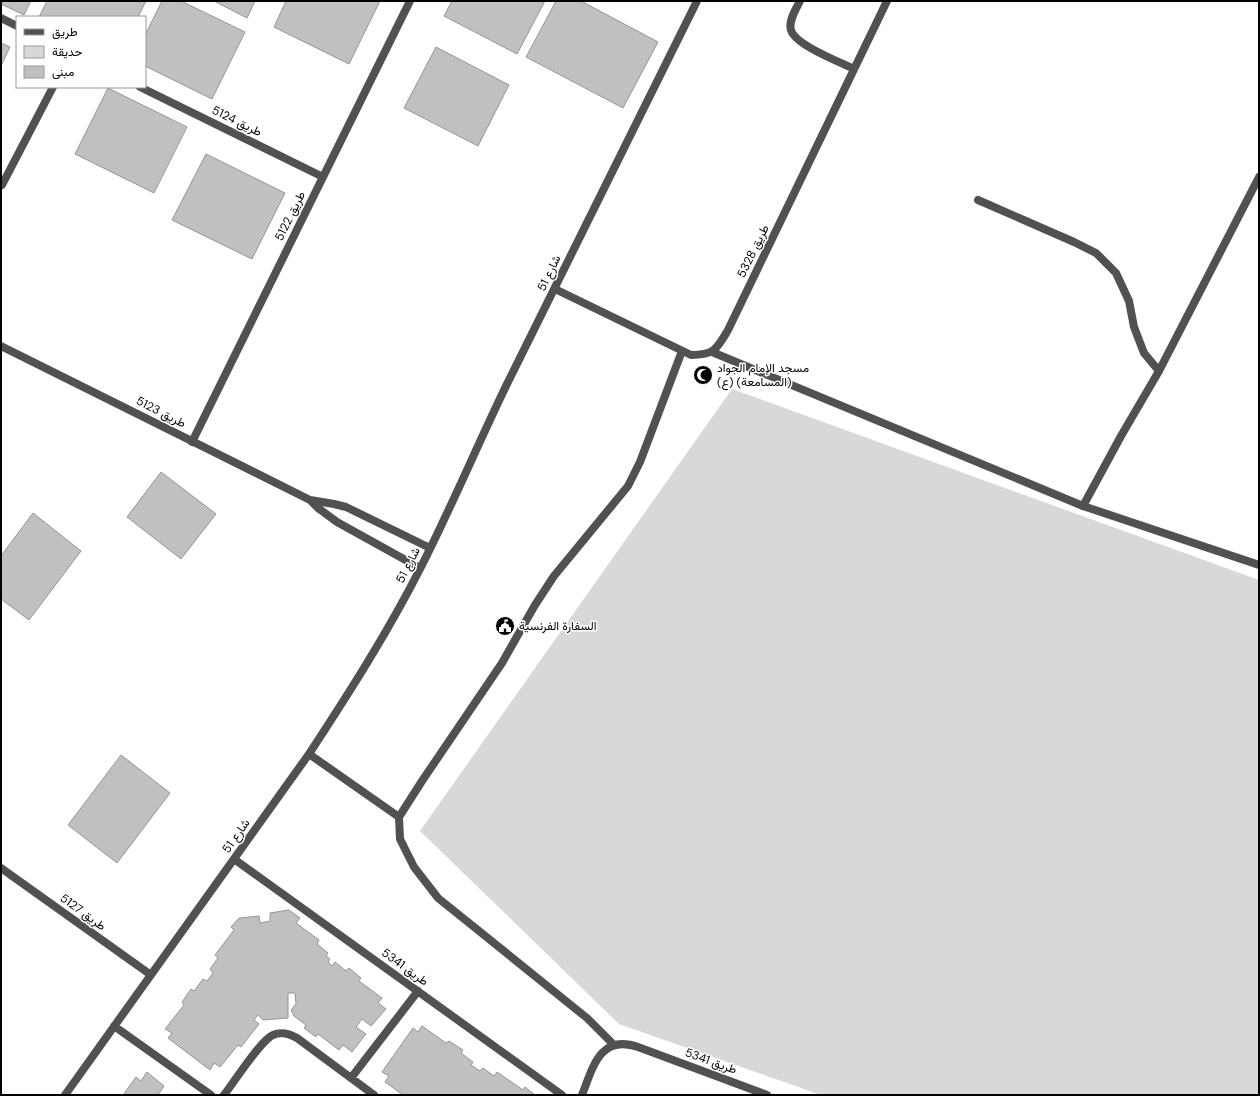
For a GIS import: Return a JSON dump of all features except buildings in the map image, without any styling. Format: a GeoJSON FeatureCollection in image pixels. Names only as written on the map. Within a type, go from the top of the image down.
{"type":"FeatureCollection","features":[{"type":"Feature","properties":{"kind":"street","name":"طريق 5122"},"geometry":{"type":"LineString","coordinates":[[192,442],[410,1]]}},
{"type":"Feature","properties":{"kind":"street","name":"شارع 51"},"geometry":{"type":"LineString","coordinates":[[65,1095],[309,754],[339,709],[395,616],[430,548],[505,388],[697,1]]}},
{"type":"Feature","properties":{"kind":"street"},"geometry":{"type":"LineString","coordinates":[[800,1],[791,19],[790,30],[796,38],[803,45],[854,69]]}},
{"type":"Feature","properties":{"kind":"street","name":"طريق 5328"},"geometry":{"type":"LineString","coordinates":[[712,352],[722,341],[728,330],[886,1]]}},
{"type":"Feature","properties":{"kind":"street"},"geometry":{"type":"LineString","coordinates":[[1,18],[16,26]]}},
{"type":"Feature","properties":{"kind":"street"},"geometry":{"type":"LineString","coordinates":[[2,185],[52,88]]}},
{"type":"Feature","properties":{"kind":"street","name":"طريق 5124"},"geometry":{"type":"LineString","coordinates":[[142,88],[323,177]]}},
{"type":"Feature","properties":{"kind":"street"},"geometry":{"type":"LineString","coordinates":[[1084,506],[1121,436],[1159,371],[1259,177]]}},
{"type":"Feature","properties":{"kind":"street"},"geometry":{"type":"LineString","coordinates":[[978,200],[1096,253],[1116,273],[1129,300],[1134,327],[1144,353],[1159,371]]}},
{"type":"Feature","properties":{"kind":"street"},"geometry":{"type":"LineString","coordinates":[[555,289],[691,355],[702,355],[712,352],[1084,506],[1259,565]]}},
{"type":"Feature","properties":{"kind":"street","name":"طريق 5123"},"geometry":{"type":"LineString","coordinates":[[1,346],[310,500],[346,507],[430,548]]}},
{"type":"Feature","properties":{"kind":"street"},"geometry":{"type":"LineString","coordinates":[[582,1095],[598,1056],[605,1049],[614,1045],[587,1018],[438,898],[414,867],[400,839],[399,817],[502,663],[534,606],[554,576],[628,486],[640,462],[682,351]]}},
{"type":"Feature","properties":{"kind":"street","name":"طريق 5123"},"geometry":{"type":"LineString","coordinates":[[310,500],[322,512],[337,522],[420,568]]}},
{"type":"Feature","properties":{"kind":"street"},"geometry":{"type":"LineString","coordinates":[[309,754],[399,817]]}},
{"type":"Feature","properties":{"kind":"street","name":"طريق 5341"},"geometry":{"type":"LineString","coordinates":[[234,859],[562,1095]]}},
{"type":"Feature","properties":{"kind":"street","name":"طريق 5127"},"geometry":{"type":"LineString","coordinates":[[1,868],[151,975]]}},
{"type":"Feature","properties":{"kind":"street"},"geometry":{"type":"LineString","coordinates":[[351,1078],[418,991]]}},
{"type":"Feature","properties":{"kind":"street"},"geometry":{"type":"LineString","coordinates":[[114,1026],[211,1095]]}},
{"type":"Feature","properties":{"kind":"street"},"geometry":{"type":"LineString","coordinates":[[224,1095],[264,1041],[275,1034],[281,1033],[290,1034],[297,1038],[374,1095]]}},
{"type":"Feature","properties":{"kind":"street","name":"طريق 5341"},"geometry":{"type":"LineString","coordinates":[[614,1045],[632,1045],[767,1095]]}},
{"type":"Feature","properties":{"kind":"green space"},"geometry":{"type":"Polygon","coordinates":[[[732,389],[1259,580],[1259,1095],[821,1095],[619,1024],[420,831],[732,389]]]}},
{"type":"Feature","properties":{"kind":"place","name":"مسجد الإمام الجواد (ع) (المسامعة)"},"geometry":{"type":"Point","coordinates":[703,375]}},
{"type":"Feature","properties":{"kind":"place","name":"السفارة الفرنسية"},"geometry":{"type":"Point","coordinates":[505,626]}}]}
